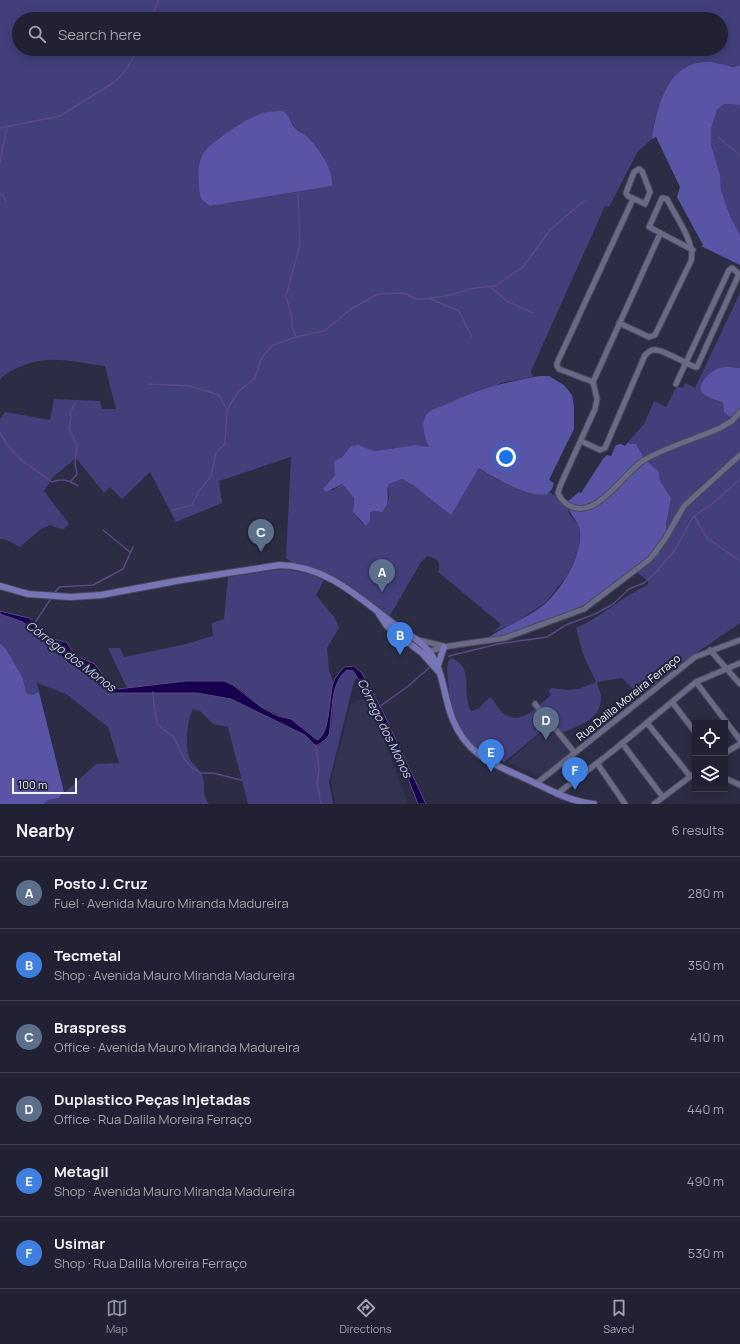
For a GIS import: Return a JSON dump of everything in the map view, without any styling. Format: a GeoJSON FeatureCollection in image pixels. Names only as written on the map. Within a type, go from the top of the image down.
{"type":"FeatureCollection","features":[{"type":"Feature","properties":{"kind":"main road"},"geometry":{"type":"LineString","coordinates":[[0,586],[28,594],[71,597],[101,595],[280,565],[294,565],[327,576],[346,586],[429,651],[439,670],[452,719],[459,733],[468,744],[492,764],[537,783],[557,794],[574,800],[594,804]]}},
{"type":"Feature","properties":{"kind":"main road"},"geometry":{"type":"LineString","coordinates":[[379,613],[393,631],[422,654],[439,670]]}},
{"type":"Feature","properties":{"kind":"main road"},"geometry":{"type":"LineString","coordinates":[[439,670],[439,659],[446,647]]}},
{"type":"Feature","properties":{"kind":"street"},"geometry":{"type":"LineString","coordinates":[[639,169],[642,171],[650,196],[645,204],[633,199],[626,195],[626,191],[634,172],[639,169]]}},
{"type":"Feature","properties":{"kind":"street"},"geometry":{"type":"LineString","coordinates":[[619,323],[649,337],[655,335],[691,261],[693,250],[664,198],[660,200],[649,225],[650,229],[693,250]]}},
{"type":"Feature","properties":{"kind":"street"},"geometry":{"type":"LineString","coordinates":[[593,382],[559,369],[557,363],[633,199]]}},
{"type":"Feature","properties":{"kind":"street"},"geometry":{"type":"LineString","coordinates":[[660,234],[593,382],[597,399],[595,409],[558,493],[564,503],[573,508],[582,508],[600,501],[643,461],[720,428],[732,421],[740,412]]}},
{"type":"Feature","properties":{"kind":"street"},"geometry":{"type":"LineString","coordinates":[[581,441],[600,450],[605,448],[645,355],[649,352],[656,350],[686,363],[697,367],[739,274],[732,268],[729,270],[686,363],[676,384]]}},
{"type":"Feature","properties":{"kind":"street"},"geometry":{"type":"LineString","coordinates":[[422,654],[446,647],[505,638],[574,613],[592,603],[650,559],[665,539],[684,506],[740,455]]}},
{"type":"Feature","properties":{"kind":"street"},"geometry":{"type":"LineString","coordinates":[[415,639],[446,647]]}},
{"type":"Feature","properties":{"kind":"street","name":"Rua Dalila Moreira Ferraço"},"geometry":{"type":"LineString","coordinates":[[537,783],[695,657],[710,650],[740,640]]}},
{"type":"Feature","properties":{"kind":"street"},"geometry":{"type":"LineString","coordinates":[[710,650],[740,684]]}},
{"type":"Feature","properties":{"kind":"street"},"geometry":{"type":"LineString","coordinates":[[557,794],[696,682],[740,663]]}},
{"type":"Feature","properties":{"kind":"street"},"geometry":{"type":"LineString","coordinates":[[696,682],[740,740]]}},
{"type":"Feature","properties":{"kind":"street"},"geometry":{"type":"LineString","coordinates":[[672,702],[692,728]]}},
{"type":"Feature","properties":{"kind":"street"},"geometry":{"type":"LineString","coordinates":[[535,704],[574,753]]}},
{"type":"Feature","properties":{"kind":"street"},"geometry":{"type":"LineString","coordinates":[[647,722],[690,776],[662,796],[654,804]]}},
{"type":"Feature","properties":{"kind":"street"},"geometry":{"type":"LineString","coordinates":[[622,743],[662,796]]}},
{"type":"Feature","properties":{"kind":"street"},"geometry":{"type":"LineString","coordinates":[[728,751],[740,744]]}},
{"type":"Feature","properties":{"kind":"street"},"geometry":{"type":"LineString","coordinates":[[597,763],[625,804]]}},
{"type":"Feature","properties":{"kind":"street"},"geometry":{"type":"LineString","coordinates":[[728,779],[740,785]]}},
{"type":"Feature","properties":{"kind":"shaded area"},"geometry":{"type":"Polygon","coordinates":[[[0,0],[740,0],[740,65],[727,66],[714,62],[696,64],[675,78],[668,88],[657,113],[652,139],[638,151],[609,207],[605,206],[531,371],[533,377],[500,383],[425,435],[429,447],[416,445],[374,451],[355,445],[341,457],[335,475],[324,489],[333,490],[342,484],[354,498],[353,512],[363,524],[370,518],[370,513],[372,511],[382,512],[389,499],[389,484],[402,479],[413,485],[451,514],[479,468],[494,478],[520,490],[538,494],[547,494],[549,492],[567,502],[569,514],[579,525],[579,550],[567,576],[546,602],[517,622],[494,632],[501,624],[438,572],[439,563],[436,559],[431,557],[427,556],[421,562],[389,617],[362,594],[340,579],[327,573],[290,561],[286,558],[291,457],[219,481],[222,503],[176,522],[150,472],[122,499],[110,487],[104,493],[76,458],[53,477],[44,491],[69,524],[63,530],[50,525],[41,529],[20,547],[5,539],[0,539],[0,419],[5,412],[50,420],[54,399],[100,401],[102,409],[116,409],[105,366],[60,360],[39,361],[28,363],[17,368],[0,380],[0,0]],[[292,123],[237,126],[219,138],[202,155],[204,203],[210,206],[332,186],[332,179],[328,165],[324,158],[316,146],[292,123]]]}},
{"type":"Feature","properties":{"kind":"shaded area"},"geometry":{"type":"Polygon","coordinates":[[[700,62],[712,62],[733,67],[740,65],[740,105],[724,104],[717,110],[711,129],[711,145],[720,174],[721,190],[730,216],[740,235],[740,265],[701,246],[703,245],[677,197],[680,187],[656,137],[652,139],[653,129],[663,96],[675,76],[683,69],[693,64],[700,62]]]}},
{"type":"Feature","properties":{"kind":"shaded area"},"geometry":{"type":"Polygon","coordinates":[[[724,104],[740,105],[740,235],[730,216],[721,190],[720,174],[711,145],[711,129],[717,110],[724,104]]]}},
{"type":"Feature","properties":{"kind":"shaded area"},"geometry":{"type":"Polygon","coordinates":[[[273,111],[283,111],[288,116],[295,128],[305,135],[320,151],[328,165],[332,179],[332,186],[210,206],[204,202],[200,194],[198,173],[202,156],[206,150],[222,136],[242,123],[260,114],[273,111]]]}},
{"type":"Feature","properties":{"kind":"shaded area"},"geometry":{"type":"Polygon","coordinates":[[[740,293],[740,368],[723,369],[713,373],[704,380],[701,385],[704,394],[723,403],[724,412],[740,413],[740,623],[683,662],[640,696],[622,678],[597,682],[601,695],[600,705],[597,712],[592,717],[579,726],[557,735],[548,726],[504,762],[479,749],[463,734],[454,713],[449,691],[447,669],[448,662],[451,658],[463,667],[468,704],[471,711],[478,709],[490,697],[503,713],[509,717],[516,718],[522,717],[541,704],[551,695],[549,691],[551,688],[567,690],[579,689],[596,682],[583,654],[576,628],[648,585],[648,581],[637,572],[667,537],[666,525],[671,498],[660,481],[659,472],[644,458],[636,444],[627,443],[644,424],[654,401],[666,407],[677,386],[683,388],[685,383],[695,388],[740,293]]]}},
{"type":"Feature","properties":{"kind":"shaded area"},"geometry":{"type":"Polygon","coordinates":[[[720,368],[740,368],[740,413],[732,418],[724,412],[723,403],[707,396],[701,390],[704,379],[711,373],[720,368]]]}},
{"type":"Feature","properties":{"kind":"shaded area"},"geometry":{"type":"Polygon","coordinates":[[[539,376],[549,376],[564,385],[572,395],[574,407],[574,429],[549,480],[554,483],[552,489],[547,494],[530,493],[521,490],[502,482],[479,468],[451,515],[413,485],[402,479],[389,484],[387,491],[387,504],[382,512],[373,511],[370,513],[370,521],[366,526],[353,512],[354,498],[342,484],[326,492],[323,489],[335,475],[334,462],[343,456],[351,446],[358,445],[374,451],[416,445],[429,447],[423,425],[425,416],[434,409],[479,391],[539,376]]]}},
{"type":"Feature","properties":{"kind":"shaded area"},"geometry":{"type":"Polygon","coordinates":[[[627,443],[636,444],[644,458],[659,472],[660,481],[671,498],[666,525],[667,537],[658,556],[637,572],[574,611],[486,640],[497,632],[540,608],[559,589],[575,561],[580,541],[578,524],[568,507],[567,502],[579,492],[581,493],[603,459],[607,455],[611,456],[616,445],[621,444],[625,446],[627,443]]]}},
{"type":"Feature","properties":{"kind":"shaded area"},"geometry":{"type":"Polygon","coordinates":[[[285,569],[309,574],[324,580],[316,595],[334,617],[339,628],[327,648],[329,670],[333,682],[326,731],[319,740],[316,740],[298,725],[258,705],[237,687],[224,682],[197,681],[127,688],[108,648],[120,648],[124,657],[186,644],[213,636],[212,623],[224,619],[228,577],[285,569]]]}},
{"type":"Feature","properties":{"kind":"shaded area"},"geometry":{"type":"Polygon","coordinates":[[[0,614],[23,622],[51,645],[58,655],[113,693],[197,693],[231,699],[305,735],[314,745],[318,746],[326,740],[329,735],[336,684],[347,670],[353,671],[358,677],[354,681],[329,782],[333,804],[248,804],[228,727],[213,724],[200,711],[193,709],[188,726],[188,752],[190,760],[202,775],[204,781],[204,794],[209,804],[44,804],[48,800],[59,798],[96,764],[119,763],[108,727],[66,694],[37,683],[39,692],[32,695],[26,693],[23,678],[6,649],[0,643],[0,614]]]}},
{"type":"Feature","properties":{"kind":"shaded area"},"geometry":{"type":"Polygon","coordinates":[[[0,643],[6,649],[23,678],[26,693],[32,695],[39,692],[64,792],[59,798],[48,800],[44,804],[0,804],[0,643]]]}},
{"type":"Feature","properties":{"kind":"shaded area"},"geometry":{"type":"Polygon","coordinates":[[[367,697],[408,804],[335,804],[331,780],[351,704],[367,697]]]}},
{"type":"Feature","properties":{"kind":"shaded area"},"geometry":{"type":"Polygon","coordinates":[[[548,727],[571,752],[541,776],[507,762],[548,727]]]}},
{"type":"Feature","properties":{"kind":"water","name":"Córrego dos Monos"},"geometry":{"type":"Polygon","coordinates":[[[0,611],[29,618],[52,639],[66,642],[76,656],[95,664],[106,680],[118,689],[186,681],[224,681],[233,685],[261,707],[278,716],[291,719],[317,740],[321,737],[327,723],[334,681],[344,667],[354,666],[362,673],[382,710],[426,804],[418,804],[398,753],[366,690],[353,671],[347,670],[337,683],[334,691],[329,735],[325,740],[316,746],[305,735],[231,699],[197,693],[113,693],[67,662],[51,644],[23,622],[0,614],[0,611]]]}},
{"type":"Feature","properties":{"kind":"waterway"},"geometry":{"type":"LineString","coordinates":[[153,12],[159,0]]}},
{"type":"Feature","properties":{"kind":"waterway"},"geometry":{"type":"LineString","coordinates":[[0,128],[60,116],[116,81],[126,70],[134,56]]}},
{"type":"Feature","properties":{"kind":"waterway"},"geometry":{"type":"LineString","coordinates":[[0,162],[7,126]]}},
{"type":"Feature","properties":{"kind":"waterway"},"geometry":{"type":"LineString","coordinates":[[718,137],[740,155]]}},
{"type":"Feature","properties":{"kind":"waterway"},"geometry":{"type":"LineString","coordinates":[[0,193],[3,195],[6,202]]}},
{"type":"Feature","properties":{"kind":"waterway"},"geometry":{"type":"LineString","coordinates":[[296,337],[292,326],[292,318],[286,296],[300,245],[298,195]]}},
{"type":"Feature","properties":{"kind":"waterway"},"geometry":{"type":"LineString","coordinates":[[173,510],[192,505],[199,491],[211,476],[216,453],[225,444],[227,410],[238,392],[255,378],[262,357],[273,345],[296,337],[324,331],[351,309],[378,294],[405,293],[416,299],[425,299],[451,295],[474,288],[495,286],[523,267],[550,230],[585,200]]}},
{"type":"Feature","properties":{"kind":"waterway"},"geometry":{"type":"LineString","coordinates":[[492,288],[508,302],[533,313]]}},
{"type":"Feature","properties":{"kind":"waterway"},"geometry":{"type":"LineString","coordinates":[[431,299],[459,311],[472,337]]}},
{"type":"Feature","properties":{"kind":"waterway"},"geometry":{"type":"LineString","coordinates":[[148,384],[189,386],[219,395],[227,410]]}},
{"type":"Feature","properties":{"kind":"waterway"},"geometry":{"type":"LineString","coordinates":[[71,481],[77,474],[75,463],[77,445],[69,430],[71,418],[70,413],[75,403]]}},
{"type":"Feature","properties":{"kind":"waterway"},"geometry":{"type":"LineString","coordinates":[[0,433],[17,456],[52,482],[65,480],[78,486]]}},
{"type":"Feature","properties":{"kind":"waterway"},"geometry":{"type":"LineString","coordinates":[[449,656],[498,644],[547,637],[566,625],[595,614],[613,604],[629,589],[644,583],[657,571],[674,551],[693,517],[713,503],[740,479]]}},
{"type":"Feature","properties":{"kind":"waterway"},"geometry":{"type":"LineString","coordinates":[[694,516],[707,538],[740,561]]}},
{"type":"Feature","properties":{"kind":"waterway"},"geometry":{"type":"LineString","coordinates":[[103,530],[130,552]]}},
{"type":"Feature","properties":{"kind":"waterway"},"geometry":{"type":"LineString","coordinates":[[54,594],[59,587],[93,585],[123,569],[133,547]]}},
{"type":"Feature","properties":{"kind":"waterway","name":"Córrego dos Monos"},"geometry":{"type":"LineString","coordinates":[[34,624],[52,597]]}},
{"type":"Feature","properties":{"kind":"waterway","name":"Córrego dos Monos"},"geometry":{"type":"LineString","coordinates":[[379,707],[407,687],[429,668]]}},
{"type":"Feature","properties":{"kind":"waterway"},"geometry":{"type":"LineString","coordinates":[[153,692],[157,723],[161,728],[174,737],[183,757],[191,767],[201,773],[213,773],[241,780]]}},
{"type":"Feature","properties":{"kind":"waterway"},"geometry":{"type":"LineString","coordinates":[[316,745],[319,770],[317,783],[321,804]]}},
{"type":"Feature","properties":{"kind":"place","name":"Braspress"},"geometry":{"type":"Point","coordinates":[261,552]}},
{"type":"Feature","properties":{"kind":"place","name":"Posto J. Cruz"},"geometry":{"type":"Point","coordinates":[382,592]}},
{"type":"Feature","properties":{"kind":"place","name":"Tecmetal"},"geometry":{"type":"Point","coordinates":[400,655]}},
{"type":"Feature","properties":{"kind":"place","name":"Duplastico Peças Injetadas"},"geometry":{"type":"Point","coordinates":[546,740]}},
{"type":"Feature","properties":{"kind":"place","name":"Metagil"},"geometry":{"type":"Point","coordinates":[491,772]}},
{"type":"Feature","properties":{"kind":"place","name":"Usimar"},"geometry":{"type":"Point","coordinates":[575,790]}}]}
